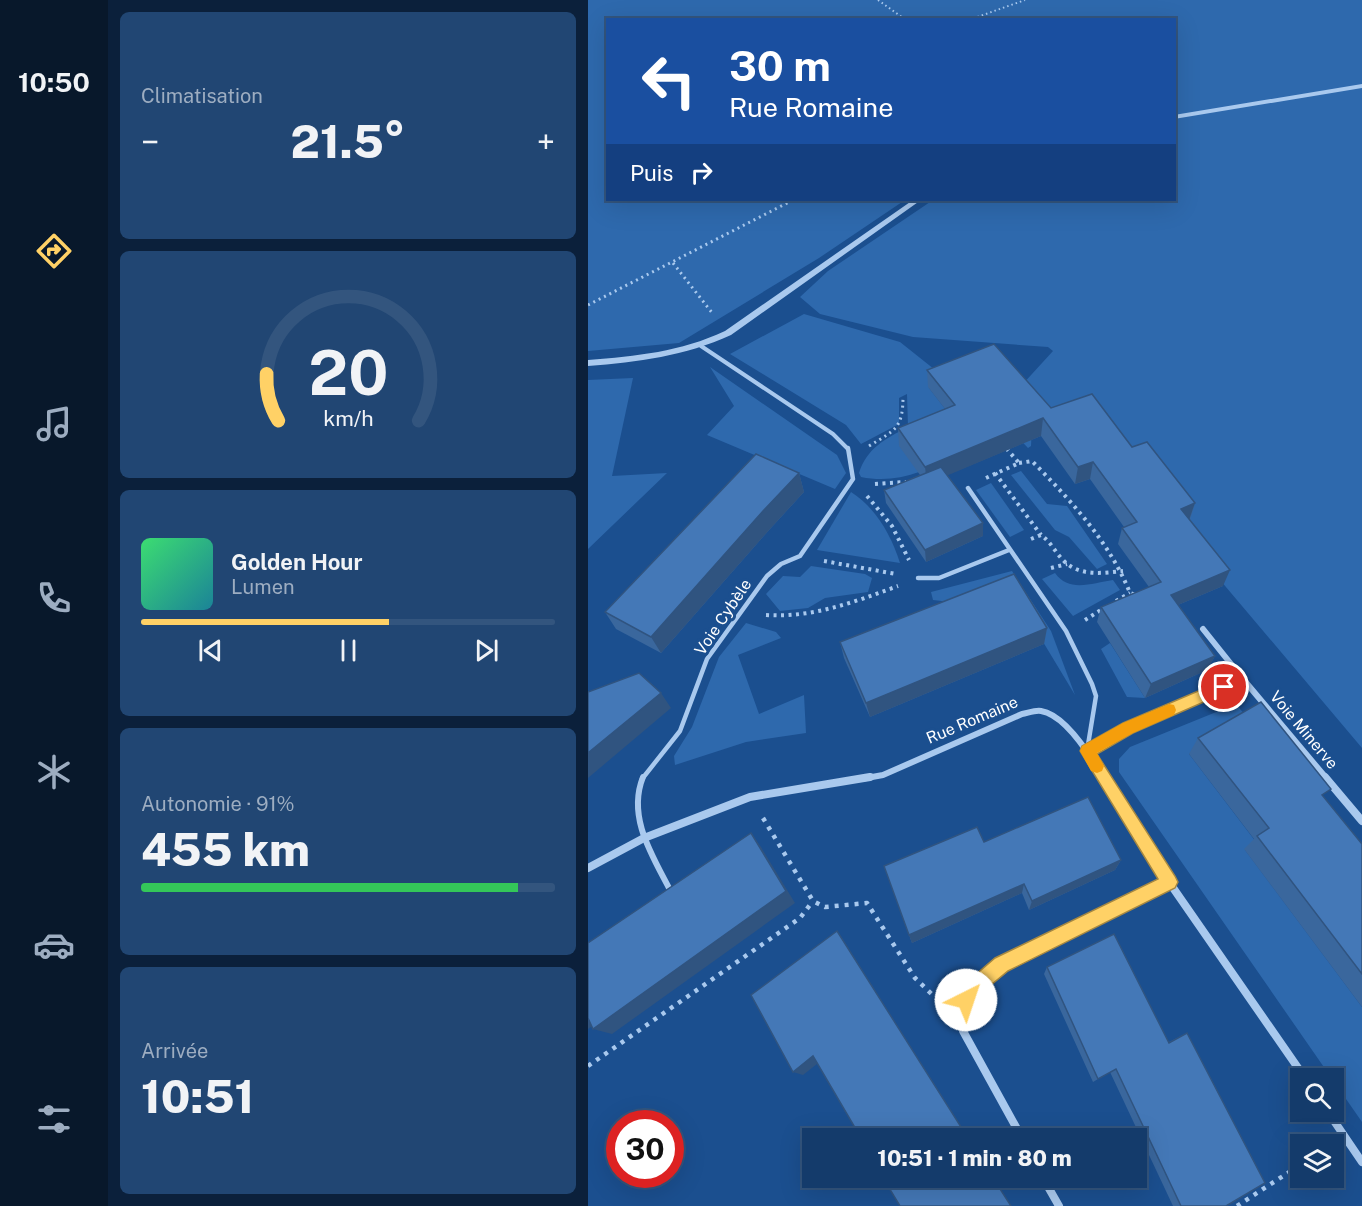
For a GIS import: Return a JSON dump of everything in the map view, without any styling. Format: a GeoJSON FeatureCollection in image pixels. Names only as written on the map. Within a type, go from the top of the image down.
{"type":"FeatureCollection","features":[{"type":"Feature","properties":{"kind":"street"},"geometry":{"type":"LineString","coordinates":[[1176,117],[1362,87]]}},
{"type":"Feature","properties":{"kind":"street"},"geometry":{"type":"LineString","coordinates":[[588,363],[669,355],[701,346],[728,333],[916,201]]}},
{"type":"Feature","properties":{"kind":"street","name":"Voie Minerve"},"geometry":{"type":"LineString","coordinates":[[1203,628],[1362,821]]}},
{"type":"Feature","properties":{"kind":"street"},"geometry":{"type":"LineString","coordinates":[[1087,751],[1128,728],[1243,679]]}},
{"type":"Feature","properties":{"kind":"street","name":"Rue Romaine"},"geometry":{"type":"LineString","coordinates":[[588,868],[644,838],[750,797],[883,775],[1022,714],[1040,711],[1057,718],[1087,751],[1169,882],[1298,1068]]}},
{"type":"Feature","properties":{"kind":"street"},"geometry":{"type":"LineString","coordinates":[[1016,1128],[963,1031],[960,1011],[972,989],[1002,965],[1169,882]]}},
{"type":"Feature","properties":{"kind":"street"},"geometry":{"type":"LineString","coordinates":[[1335,1122],[1362,1161]]}},
{"type":"Feature","properties":{"kind":"street"},"geometry":{"type":"LineString","coordinates":[[1049,1188],[1059,1206]]}},
{"type":"Feature","properties":{"kind":"lane"},"geometry":{"type":"LineString","coordinates":[[701,346],[833,434],[848,448],[853,479],[800,556]]}},
{"type":"Feature","properties":{"kind":"lane"},"geometry":{"type":"LineString","coordinates":[[968,488],[1066,631],[1096,696],[1087,751]]}},
{"type":"Feature","properties":{"kind":"lane"},"geometry":{"type":"LineString","coordinates":[[918,578],[939,579],[1009,550]]}},
{"type":"Feature","properties":{"kind":"lane","name":"Voie Cybèle"},"geometry":{"type":"LineString","coordinates":[[670,890],[644,838],[636,799],[642,778],[680,731],[707,659],[747,607],[767,576],[782,564],[800,556]]}},
{"type":"Feature","properties":{"kind":"path"},"geometry":{"type":"LineString","coordinates":[[879,0],[903,18]]}},
{"type":"Feature","properties":{"kind":"path"},"geometry":{"type":"LineString","coordinates":[[975,18],[1025,0]]}},
{"type":"Feature","properties":{"kind":"path"},"geometry":{"type":"LineString","coordinates":[[588,305],[791,201]]}},
{"type":"Feature","properties":{"kind":"path"},"geometry":{"type":"LineString","coordinates":[[673,263],[728,333]]}},
{"type":"Feature","properties":{"kind":"path"},"geometry":{"type":"LineString","coordinates":[[850,462],[901,426],[904,420],[903,396]]}},
{"type":"Feature","properties":{"kind":"path"},"geometry":{"type":"LineString","coordinates":[[998,439],[1020,463]]}},
{"type":"Feature","properties":{"kind":"path"},"geometry":{"type":"LineString","coordinates":[[968,488],[996,473],[1020,463],[1032,461],[1071,501],[1123,571],[1130,593]]}},
{"type":"Feature","properties":{"kind":"path"},"geometry":{"type":"LineString","coordinates":[[996,473],[1041,535],[1052,542],[1067,564],[1086,572],[1123,571]]}},
{"type":"Feature","properties":{"kind":"path"},"geometry":{"type":"LineString","coordinates":[[853,479],[874,484],[914,481]]}},
{"type":"Feature","properties":{"kind":"path"},"geometry":{"type":"LineString","coordinates":[[853,479],[892,526],[918,578]]}},
{"type":"Feature","properties":{"kind":"path"},"geometry":{"type":"LineString","coordinates":[[1009,550],[1041,535]]}},
{"type":"Feature","properties":{"kind":"path"},"geometry":{"type":"LineString","coordinates":[[800,556],[918,578]]}},
{"type":"Feature","properties":{"kind":"path"},"geometry":{"type":"LineString","coordinates":[[747,607],[766,615],[788,618],[831,611],[918,578]]}},
{"type":"Feature","properties":{"kind":"path"},"geometry":{"type":"LineString","coordinates":[[1066,631],[1130,593]]}},
{"type":"Feature","properties":{"kind":"path"},"geometry":{"type":"LineString","coordinates":[[1130,593],[1140,597]]}},
{"type":"Feature","properties":{"kind":"path"},"geometry":{"type":"LineString","coordinates":[[750,797],[813,901],[825,907],[867,903],[915,978],[934,997],[960,1011]]}},
{"type":"Feature","properties":{"kind":"path"},"geometry":{"type":"LineString","coordinates":[[588,1066],[800,918],[813,901]]}},
{"type":"Feature","properties":{"kind":"path"},"geometry":{"type":"LineString","coordinates":[[1237,1206],[1290,1172]]}},
{"type":"Feature","properties":{"kind":"shaded area"},"geometry":{"type":"Polygon","coordinates":[[[588,0],[1362,0],[1362,748],[1193,548],[1032,426],[1031,446],[1028,448],[1001,420],[1021,386],[1053,351],[1048,347],[913,337],[820,314],[800,297],[828,271],[932,201],[1176,201],[1176,18],[606,18],[606,201],[904,201],[819,258],[679,343],[588,351],[588,0]]]}},
{"type":"Feature","properties":{"kind":"shaded area"},"geometry":{"type":"Polygon","coordinates":[[[804,314],[900,342],[944,377],[929,388],[956,423],[919,472],[898,478],[883,479],[861,477],[859,473],[862,464],[878,445],[908,427],[907,394],[899,398],[899,424],[861,444],[846,425],[730,354],[804,314]]]}},
{"type":"Feature","properties":{"kind":"shaded area"},"geometry":{"type":"Polygon","coordinates":[[[710,367],[837,455],[846,473],[835,489],[707,435],[734,406],[710,367]]]}},
{"type":"Feature","properties":{"kind":"shaded area"},"geometry":{"type":"Polygon","coordinates":[[[633,378],[612,476],[667,473],[588,549],[588,380],[633,378]]]}},
{"type":"Feature","properties":{"kind":"shaded area"},"geometry":{"type":"Polygon","coordinates":[[[1021,471],[1047,504],[1067,506],[1107,564],[1097,569],[1069,537],[1055,530],[1011,475],[1021,471]]]}},
{"type":"Feature","properties":{"kind":"shaded area"},"geometry":{"type":"Polygon","coordinates":[[[991,483],[1024,530],[1010,537],[976,490],[991,483]]]}},
{"type":"Feature","properties":{"kind":"shaded area"},"geometry":{"type":"Polygon","coordinates":[[[851,492],[868,506],[882,523],[900,563],[817,550],[851,492]]]}},
{"type":"Feature","properties":{"kind":"shaded area"},"geometry":{"type":"Polygon","coordinates":[[[811,566],[865,574],[872,578],[868,592],[825,598],[808,608],[780,611],[766,594],[783,576],[800,577],[811,566]]]}},
{"type":"Feature","properties":{"kind":"shaded area"},"geometry":{"type":"Polygon","coordinates":[[[1012,571],[1051,631],[1075,695],[1013,592],[959,603],[933,600],[931,592],[1012,571]]]}},
{"type":"Feature","properties":{"kind":"shaded area"},"geometry":{"type":"Polygon","coordinates":[[[1055,573],[1067,583],[1074,585],[1113,580],[1120,590],[1073,616],[1042,579],[1055,573]]]}},
{"type":"Feature","properties":{"kind":"shaded area"},"geometry":{"type":"Polygon","coordinates":[[[746,623],[776,632],[781,638],[738,655],[759,714],[804,695],[806,733],[746,742],[675,765],[674,756],[692,727],[719,657],[746,623]]]}},
{"type":"Feature","properties":{"kind":"shaded area"},"geometry":{"type":"Polygon","coordinates":[[[1110,643],[1145,698],[1127,697],[1101,649],[1110,643]]]}},
{"type":"Feature","properties":{"kind":"shaded area"},"geometry":{"type":"Polygon","coordinates":[[[1236,704],[1249,720],[1189,754],[1256,842],[1245,850],[1362,1007],[1362,1122],[1344,1096],[1344,1068],[1325,1068],[1119,772],[1119,759],[1130,747],[1236,704]]]}},
{"type":"Feature","properties":{"kind":"building"},"geometry":{"type":"Polygon","coordinates":[[[994,344],[1051,408],[1092,394],[1132,447],[1147,442],[1195,503],[1181,509],[1230,570],[1171,595],[1215,656],[1151,684],[1101,607],[1161,582],[1122,528],[1137,522],[1093,462],[1078,467],[1043,418],[925,467],[898,428],[955,405],[927,370],[994,344]]]}},
{"type":"Feature","properties":{"kind":"building"},"geometry":{"type":"Polygon","coordinates":[[[756,454],[799,473],[651,637],[605,612],[756,454]]]}},
{"type":"Feature","properties":{"kind":"building"},"geometry":{"type":"Polygon","coordinates":[[[941,467],[983,523],[925,550],[884,490],[941,467]]]}},
{"type":"Feature","properties":{"kind":"building"},"geometry":{"type":"Polygon","coordinates":[[[1014,574],[1047,628],[866,703],[840,642],[1014,574]]]}},
{"type":"Feature","properties":{"kind":"building"},"geometry":{"type":"Polygon","coordinates":[[[639,673],[661,693],[588,753],[588,692],[639,673]]]}},
{"type":"Feature","properties":{"kind":"building"},"geometry":{"type":"Polygon","coordinates":[[[1261,702],[1331,789],[1322,795],[1362,844],[1362,974],[1257,836],[1269,828],[1198,738],[1261,702]]]}},
{"type":"Feature","properties":{"kind":"building"},"geometry":{"type":"Polygon","coordinates":[[[1088,797],[1121,860],[1032,901],[1024,884],[909,935],[884,866],[977,827],[984,842],[1088,797]]]}},
{"type":"Feature","properties":{"kind":"building"},"geometry":{"type":"Polygon","coordinates":[[[751,833],[786,891],[593,1029],[588,1018],[588,943],[751,833]]]}},
{"type":"Feature","properties":{"kind":"building"},"geometry":{"type":"Polygon","coordinates":[[[837,931],[962,1128],[855,1128],[813,1056],[793,1072],[751,995],[837,931]]]}},
{"type":"Feature","properties":{"kind":"building"},"geometry":{"type":"Polygon","coordinates":[[[1114,934],[1169,1043],[1187,1033],[1265,1183],[1226,1206],[1181,1206],[1147,1134],[1147,1128],[1144,1128],[1116,1069],[1098,1079],[1047,967],[1114,934]]]}},
{"type":"Feature","properties":{"kind":"building"},"geometry":{"type":"Polygon","coordinates":[[[889,1188],[999,1188],[1011,1206],[900,1206],[889,1188]]]}},
{"type":"Feature","properties":{"kind":"slow traffic"},"geometry":{"type":"LineString","coordinates":[[1097,766],[1087,751],[1128,728],[1169,710]]}},
{"type":"Feature","properties":{"kind":"route"},"geometry":{"type":"LineString","coordinates":[[966,1000],[972,989],[1002,965],[1169,882],[1087,751],[1128,728],[1224,687]]}}]}
